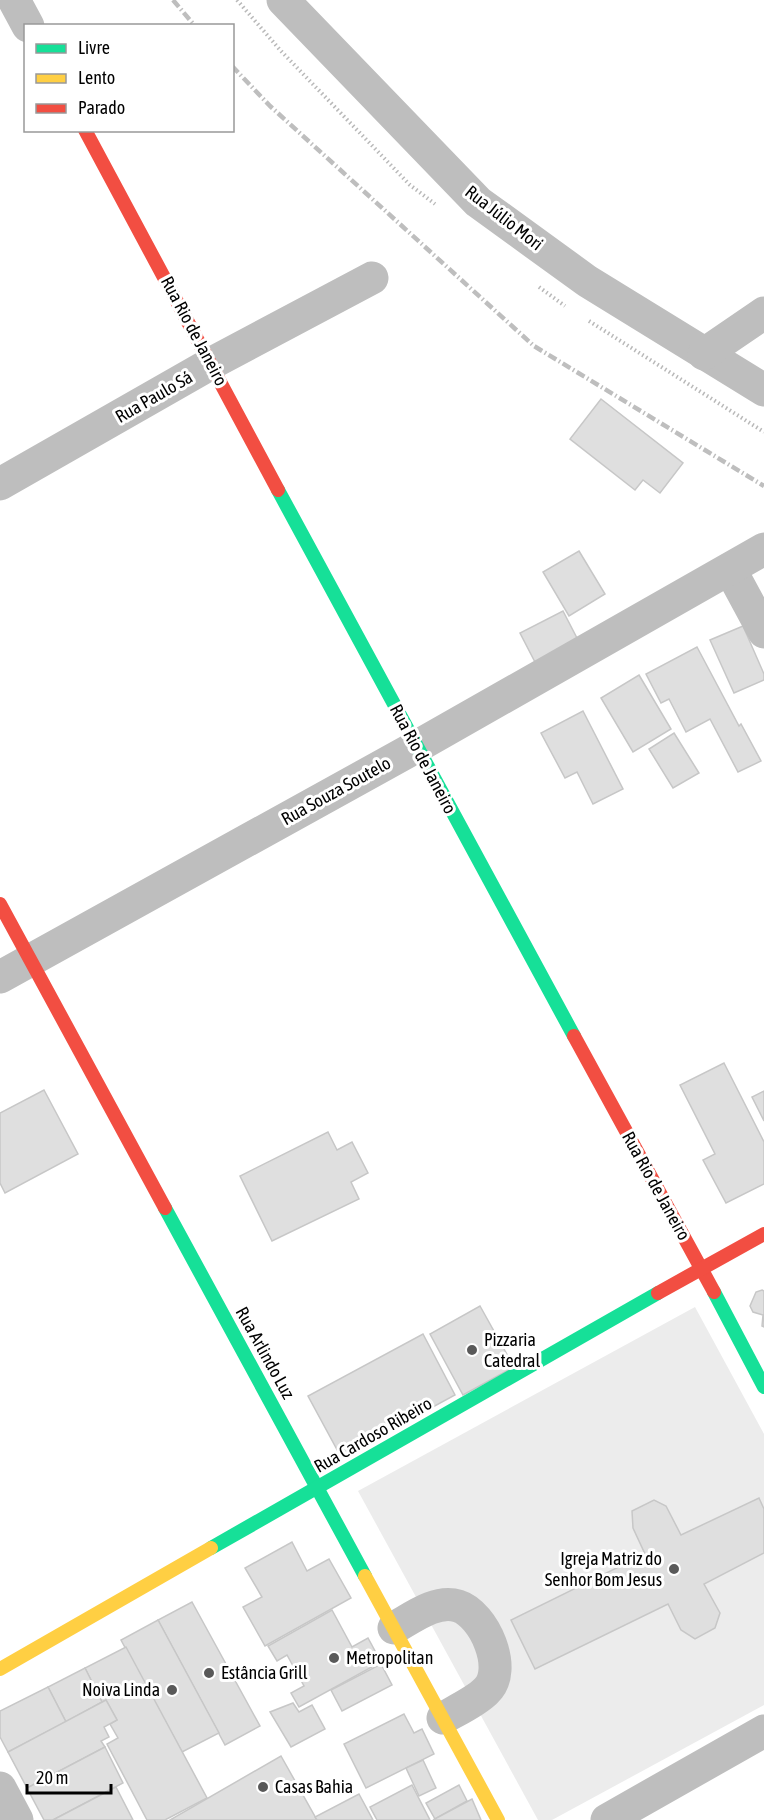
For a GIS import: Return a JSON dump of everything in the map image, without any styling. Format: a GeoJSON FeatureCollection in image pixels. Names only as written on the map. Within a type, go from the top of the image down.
{"type":"FeatureCollection","features":[{"type":"Feature","properties":{"kind":"street"},"geometry":{"type":"LineString","coordinates":[[14,0],[27,24]]}},
{"type":"Feature","properties":{"kind":"street","name":"Rua Júlio Mori"},"geometry":{"type":"LineString","coordinates":[[283,0],[478,202],[587,281],[764,390]]}},
{"type":"Feature","properties":{"kind":"street","name":"Rua Rio de Janeiro"},"geometry":{"type":"LineString","coordinates":[[86,132],[416,747],[764,1387]]}},
{"type":"Feature","properties":{"kind":"street","name":"Rua Paulo Sá"},"geometry":{"type":"LineString","coordinates":[[0,484],[212,363],[372,278]]}},
{"type":"Feature","properties":{"kind":"street"},"geometry":{"type":"LineString","coordinates":[[704,354],[764,313]]}},
{"type":"Feature","properties":{"kind":"street","name":"Rua Souza Soutelo"},"geometry":{"type":"LineString","coordinates":[[0,977],[416,747],[764,549]]}},
{"type":"Feature","properties":{"kind":"street"},"geometry":{"type":"LineString","coordinates":[[730,569],[764,632]]}},
{"type":"Feature","properties":{"kind":"street","name":"Rua Arlindo Luz"},"geometry":{"type":"LineString","coordinates":[[0,904],[498,1820]]}},
{"type":"Feature","properties":{"kind":"street","name":"Rua Cardoso Ribeiro"},"geometry":{"type":"LineString","coordinates":[[0,1669],[764,1234]]}},
{"type":"Feature","properties":{"kind":"street"},"geometry":{"type":"LineString","coordinates":[[394,1628],[436,1605],[457,1605],[475,1615],[487,1634],[493,1652],[495,1676],[487,1690],[443,1718]]}},
{"type":"Feature","properties":{"kind":"street"},"geometry":{"type":"LineString","coordinates":[[607,1820],[764,1731]]}},
{"type":"Feature","properties":{"kind":"street"},"geometry":{"type":"LineString","coordinates":[[0,1788],[17,1820]]}},
{"type":"Feature","properties":{"kind":"shaded area"},"geometry":{"type":"Polygon","coordinates":[[[695,1307],[764,1434],[764,1705],[552,1820],[538,1820],[358,1491],[695,1307]]]}},
{"type":"Feature","properties":{"kind":"building"},"geometry":{"type":"Polygon","coordinates":[[[601,399],[683,463],[660,493],[643,480],[635,490],[570,439],[601,399]]]}},
{"type":"Feature","properties":{"kind":"building"},"geometry":{"type":"Polygon","coordinates":[[[579,551],[605,594],[569,616],[543,572],[579,551]]]}},
{"type":"Feature","properties":{"kind":"building"},"geometry":{"type":"Polygon","coordinates":[[[563,611],[579,642],[536,664],[520,633],[563,611]]]}},
{"type":"Feature","properties":{"kind":"building"},"geometry":{"type":"Polygon","coordinates":[[[743,626],[764,674],[764,680],[734,693],[710,640],[743,626]]]}},
{"type":"Feature","properties":{"kind":"building"},"geometry":{"type":"Polygon","coordinates":[[[697,647],[739,726],[741,724],[761,761],[738,772],[710,719],[686,732],[669,699],[661,703],[646,674],[697,647]]]}},
{"type":"Feature","properties":{"kind":"building"},"geometry":{"type":"Polygon","coordinates":[[[639,675],[671,729],[633,752],[601,698],[639,675]]]}},
{"type":"Feature","properties":{"kind":"building"},"geometry":{"type":"Polygon","coordinates":[[[583,711],[623,789],[593,804],[577,772],[565,778],[541,733],[583,711]]]}},
{"type":"Feature","properties":{"kind":"building"},"geometry":{"type":"Polygon","coordinates":[[[674,733],[699,773],[673,788],[649,749],[674,733]]]}},
{"type":"Feature","properties":{"kind":"building"},"geometry":{"type":"Polygon","coordinates":[[[724,1063],[764,1142],[764,1184],[726,1203],[703,1160],[715,1154],[680,1085],[724,1063]]]}},
{"type":"Feature","properties":{"kind":"building"},"geometry":{"type":"Polygon","coordinates":[[[44,1090],[78,1154],[5,1193],[0,1183],[0,1113],[44,1090]]]}},
{"type":"Feature","properties":{"kind":"building"},"geometry":{"type":"Polygon","coordinates":[[[764,1091],[764,1121],[752,1097],[764,1091]]]}},
{"type":"Feature","properties":{"kind":"building"},"geometry":{"type":"Polygon","coordinates":[[[328,1132],[337,1150],[352,1142],[368,1173],[351,1182],[359,1199],[272,1241],[240,1176],[328,1132]]]}},
{"type":"Feature","properties":{"kind":"building"},"geometry":{"type":"Polygon","coordinates":[[[764,1291],[764,1327],[762,1326],[763,1315],[753,1312],[750,1306],[756,1292],[764,1291]]]}},
{"type":"Feature","properties":{"kind":"building","name":"Pizzaria Catedral"},"geometry":{"type":"Polygon","coordinates":[[[480,1306],[514,1367],[463,1395],[430,1334],[480,1306]]]}},
{"type":"Feature","properties":{"kind":"building"},"geometry":{"type":"Polygon","coordinates":[[[423,1334],[455,1395],[341,1457],[308,1396],[423,1334]]]}},
{"type":"Feature","properties":{"kind":"building","name":"Igreja Matriz do Senhor Bom Jesus"},"geometry":{"type":"Polygon","coordinates":[[[759,1498],[764,1509],[764,1553],[704,1584],[720,1613],[715,1628],[695,1639],[681,1630],[668,1604],[535,1669],[511,1620],[645,1554],[633,1528],[632,1511],[654,1500],[666,1506],[681,1535],[759,1498]]]}},
{"type":"Feature","properties":{"kind":"building"},"geometry":{"type":"Polygon","coordinates":[[[292,1542],[307,1571],[329,1559],[351,1598],[265,1646],[243,1607],[262,1597],[245,1568],[292,1542]]]}},
{"type":"Feature","properties":{"kind":"building","name":"Estância Grill"},"geometry":{"type":"Polygon","coordinates":[[[192,1602],[260,1726],[225,1745],[158,1620],[192,1602]]]}},
{"type":"Feature","properties":{"kind":"building","name":"Metropolitan"},"geometry":{"type":"Polygon","coordinates":[[[332,1610],[352,1647],[368,1638],[381,1662],[299,1707],[291,1693],[304,1686],[287,1655],[277,1661],[268,1646],[332,1610]]]}},
{"type":"Feature","properties":{"kind":"building","name":"Noiva Linda"},"geometry":{"type":"Polygon","coordinates":[[[158,1620],[219,1733],[182,1752],[121,1640],[158,1620]]]}},
{"type":"Feature","properties":{"kind":"building"},"geometry":{"type":"Polygon","coordinates":[[[126,1647],[207,1798],[165,1820],[147,1820],[107,1744],[118,1738],[110,1724],[117,1720],[106,1700],[102,1702],[85,1668],[126,1647]]]}},
{"type":"Feature","properties":{"kind":"building"},"geometry":{"type":"Polygon","coordinates":[[[381,1664],[392,1685],[342,1711],[331,1690],[381,1664]]]}},
{"type":"Feature","properties":{"kind":"building"},"geometry":{"type":"Polygon","coordinates":[[[85,1668],[102,1702],[66,1722],[48,1687],[85,1668]]]}},
{"type":"Feature","properties":{"kind":"building"},"geometry":{"type":"Polygon","coordinates":[[[48,1687],[66,1722],[8,1752],[0,1737],[0,1711],[48,1687]]]}},
{"type":"Feature","properties":{"kind":"building"},"geometry":{"type":"Polygon","coordinates":[[[106,1700],[117,1720],[104,1727],[109,1737],[101,1741],[105,1747],[27,1788],[8,1752],[106,1700]]]}},
{"type":"Feature","properties":{"kind":"building"},"geometry":{"type":"Polygon","coordinates":[[[293,1703],[299,1712],[312,1705],[325,1729],[291,1747],[270,1712],[293,1703]]]}},
{"type":"Feature","properties":{"kind":"building"},"geometry":{"type":"Polygon","coordinates":[[[404,1714],[414,1733],[422,1729],[434,1754],[366,1788],[344,1744],[404,1714]]]}},
{"type":"Feature","properties":{"kind":"building"},"geometry":{"type":"Polygon","coordinates":[[[105,1747],[123,1783],[53,1820],[44,1820],[27,1788],[105,1747]]]}},
{"type":"Feature","properties":{"kind":"building","name":"Casas Bahia"},"geometry":{"type":"Polygon","coordinates":[[[281,1756],[317,1820],[170,1820],[281,1756]]]}},
{"type":"Feature","properties":{"kind":"building"},"geometry":{"type":"Polygon","coordinates":[[[423,1760],[436,1788],[419,1796],[406,1768],[423,1760]]]}},
{"type":"Feature","properties":{"kind":"building"},"geometry":{"type":"Polygon","coordinates":[[[412,1785],[430,1820],[377,1820],[370,1807],[412,1785]]]}},
{"type":"Feature","properties":{"kind":"building"},"geometry":{"type":"Polygon","coordinates":[[[459,1785],[467,1801],[435,1819],[426,1803],[459,1785]]]}},
{"type":"Feature","properties":{"kind":"building"},"geometry":{"type":"Polygon","coordinates":[[[116,1787],[133,1820],[53,1820],[116,1787]]]}},
{"type":"Feature","properties":{"kind":"building"},"geometry":{"type":"Polygon","coordinates":[[[359,1794],[373,1820],[317,1820],[315,1817],[359,1794]]]}},
{"type":"Feature","properties":{"kind":"building"},"geometry":{"type":"Polygon","coordinates":[[[472,1799],[481,1820],[433,1820],[472,1799]]]}},
{"type":"Feature","properties":{"kind":"railway"},"geometry":{"type":"LineString","coordinates":[[173,0],[193,24]]}},
{"type":"Feature","properties":{"kind":"railway"},"geometry":{"type":"LineString","coordinates":[[234,68],[270,106],[534,346],[764,486]]}},
{"type":"Feature","properties":{"kind":"traffic: fast"},"geometry":{"type":"LineString","coordinates":[[278,490],[574,1036]]}},
{"type":"Feature","properties":{"kind":"traffic: fast"},"geometry":{"type":"LineString","coordinates":[[165,1208],[365,1576]]}},
{"type":"Feature","properties":{"kind":"traffic: fast"},"geometry":{"type":"LineString","coordinates":[[714,1292],[764,1387]]}},
{"type":"Feature","properties":{"kind":"traffic: fast"},"geometry":{"type":"LineString","coordinates":[[211,1548],[658,1293]]}},
{"type":"Feature","properties":{"kind":"traffic: slow"},"geometry":{"type":"LineString","coordinates":[[0,1669],[211,1548]]}},
{"type":"Feature","properties":{"kind":"traffic: slow"},"geometry":{"type":"LineString","coordinates":[[365,1576],[498,1820]]}},
{"type":"Feature","properties":{"kind":"traffic: jam"},"geometry":{"type":"LineString","coordinates":[[86,132],[278,490]]}},
{"type":"Feature","properties":{"kind":"traffic: jam"},"geometry":{"type":"LineString","coordinates":[[0,904],[165,1208]]}},
{"type":"Feature","properties":{"kind":"traffic: jam"},"geometry":{"type":"LineString","coordinates":[[574,1036],[714,1292]]}},
{"type":"Feature","properties":{"kind":"traffic: jam"},"geometry":{"type":"LineString","coordinates":[[658,1293],[764,1234]]}},
{"type":"Feature","properties":{"kind":"place","name":"Pizzaria Catedral"},"geometry":{"type":"Point","coordinates":[472,1350]}},
{"type":"Feature","properties":{"kind":"place","name":"Igreja Matriz do Senhor Bom Jesus"},"geometry":{"type":"Point","coordinates":[674,1569]}},
{"type":"Feature","properties":{"kind":"place","name":"Metropolitan"},"geometry":{"type":"Point","coordinates":[334,1658]}},
{"type":"Feature","properties":{"kind":"place","name":"Estância Grill"},"geometry":{"type":"Point","coordinates":[209,1673]}},
{"type":"Feature","properties":{"kind":"place","name":"Noiva Linda"},"geometry":{"type":"Point","coordinates":[172,1690]}},
{"type":"Feature","properties":{"kind":"place","name":"Casas Bahia"},"geometry":{"type":"Point","coordinates":[263,1787]}}]}
